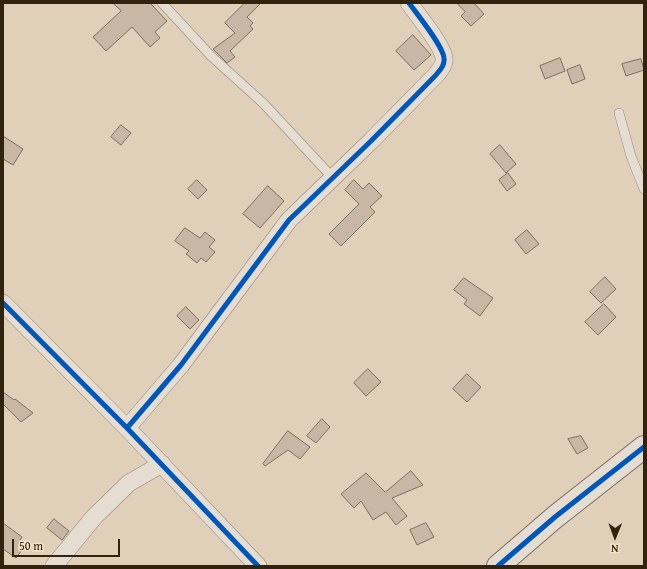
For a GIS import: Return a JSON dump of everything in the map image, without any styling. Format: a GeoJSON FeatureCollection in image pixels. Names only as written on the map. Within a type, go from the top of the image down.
{"type":"FeatureCollection","features":[{"type":"Feature","properties":{"kind":"street"},"geometry":{"type":"LineString","coordinates":[[127,428],[181,365],[289,220],[436,75],[442,67],[444,59],[441,50],[409,3]]}},
{"type":"Feature","properties":{"kind":"street"},"geometry":{"type":"LineString","coordinates":[[3,303],[162,464],[258,566]]}},
{"type":"Feature","properties":{"kind":"street"},"geometry":{"type":"LineString","coordinates":[[498,566],[556,517],[644,447]]}},
{"type":"Feature","properties":{"kind":"street"},"geometry":{"type":"LineString","coordinates":[[54,566],[94,517],[129,483],[162,464]]}},
{"type":"Feature","properties":{"kind":"lane"},"geometry":{"type":"LineString","coordinates":[[162,3],[211,56],[263,103],[333,178]]}},
{"type":"Feature","properties":{"kind":"lane"},"geometry":{"type":"LineString","coordinates":[[619,113],[631,156],[644,189]]}},
{"type":"Feature","properties":{"kind":"building"},"geometry":{"type":"Polygon","coordinates":[[[113,3],[150,3],[167,21],[155,32],[160,38],[150,47],[132,27],[106,51],[93,37],[121,11],[113,3]]]}},
{"type":"Feature","properties":{"kind":"building"},"geometry":{"type":"Polygon","coordinates":[[[245,3],[261,3],[247,17],[253,23],[250,26],[253,29],[230,51],[235,57],[227,63],[213,49],[235,33],[225,23],[245,3]]]}},
{"type":"Feature","properties":{"kind":"building"},"geometry":{"type":"Polygon","coordinates":[[[457,3],[474,3],[484,14],[471,26],[461,16],[465,12],[457,3]]]}},
{"type":"Feature","properties":{"kind":"building"},"geometry":{"type":"Polygon","coordinates":[[[413,35],[431,55],[414,70],[396,51],[413,35]]]}},
{"type":"Feature","properties":{"kind":"building"},"geometry":{"type":"Polygon","coordinates":[[[560,58],[565,71],[545,79],[540,66],[560,58]]]}},
{"type":"Feature","properties":{"kind":"building"},"geometry":{"type":"Polygon","coordinates":[[[641,59],[644,70],[626,76],[622,64],[641,59]]]}},
{"type":"Feature","properties":{"kind":"building"},"geometry":{"type":"Polygon","coordinates":[[[580,65],[585,79],[572,84],[567,70],[580,65]]]}},
{"type":"Feature","properties":{"kind":"building"},"geometry":{"type":"Polygon","coordinates":[[[121,125],[131,133],[121,145],[111,137],[121,125]]]}},
{"type":"Feature","properties":{"kind":"building"},"geometry":{"type":"Polygon","coordinates":[[[3,136],[23,149],[13,165],[3,159],[3,136]]]}},
{"type":"Feature","properties":{"kind":"building"},"geometry":{"type":"Polygon","coordinates":[[[500,145],[516,164],[506,173],[490,154],[500,145]]]}},
{"type":"Feature","properties":{"kind":"building"},"geometry":{"type":"Polygon","coordinates":[[[508,173],[516,184],[507,191],[499,180],[508,173]]]}},
{"type":"Feature","properties":{"kind":"building"},"geometry":{"type":"Polygon","coordinates":[[[197,180],[207,190],[198,199],[188,189],[197,180]]]}},
{"type":"Feature","properties":{"kind":"building"},"geometry":{"type":"Polygon","coordinates":[[[354,180],[363,189],[369,183],[382,196],[370,207],[375,212],[341,246],[329,234],[359,204],[345,190],[354,180]]]}},
{"type":"Feature","properties":{"kind":"building"},"geometry":{"type":"Polygon","coordinates":[[[268,186],[284,201],[260,228],[243,214],[268,186]]]}},
{"type":"Feature","properties":{"kind":"building"},"geometry":{"type":"Polygon","coordinates":[[[185,228],[200,238],[205,232],[215,240],[209,247],[215,252],[206,262],[201,258],[197,263],[186,254],[189,251],[175,241],[185,228]]]}},
{"type":"Feature","properties":{"kind":"building"},"geometry":{"type":"Polygon","coordinates":[[[527,230],[539,244],[526,254],[515,240],[527,230]]]}},
{"type":"Feature","properties":{"kind":"building"},"geometry":{"type":"Polygon","coordinates":[[[605,277],[616,289],[601,303],[590,292],[605,277]]]}},
{"type":"Feature","properties":{"kind":"building"},"geometry":{"type":"Polygon","coordinates":[[[464,278],[493,298],[480,316],[464,304],[467,300],[454,290],[464,278]]]}},
{"type":"Feature","properties":{"kind":"building"},"geometry":{"type":"Polygon","coordinates":[[[604,304],[616,317],[598,335],[585,322],[604,304]]]}},
{"type":"Feature","properties":{"kind":"building"},"geometry":{"type":"Polygon","coordinates":[[[186,307],[199,320],[190,329],[177,316],[186,307]]]}},
{"type":"Feature","properties":{"kind":"building"},"geometry":{"type":"Polygon","coordinates":[[[368,369],[381,382],[366,396],[354,383],[368,369]]]}},
{"type":"Feature","properties":{"kind":"building"},"geometry":{"type":"Polygon","coordinates":[[[467,374],[481,387],[467,402],[453,389],[467,374]]]}},
{"type":"Feature","properties":{"kind":"building"},"geometry":{"type":"Polygon","coordinates":[[[3,392],[33,413],[21,422],[3,404],[3,392]]]}},
{"type":"Feature","properties":{"kind":"building"},"geometry":{"type":"Polygon","coordinates":[[[322,419],[330,427],[316,443],[307,436],[322,419]]]}},
{"type":"Feature","properties":{"kind":"building"},"geometry":{"type":"Polygon","coordinates":[[[288,431],[310,447],[300,459],[288,450],[265,466],[263,464],[288,431]]]}},
{"type":"Feature","properties":{"kind":"building"},"geometry":{"type":"Polygon","coordinates":[[[581,436],[588,448],[577,454],[568,439],[581,436]]]}},
{"type":"Feature","properties":{"kind":"building"},"geometry":{"type":"Polygon","coordinates":[[[411,471],[423,485],[392,498],[407,516],[396,525],[386,512],[373,520],[361,501],[354,508],[341,494],[366,473],[385,492],[411,471]]]}},
{"type":"Feature","properties":{"kind":"building"},"geometry":{"type":"Polygon","coordinates":[[[54,519],[69,531],[62,540],[47,528],[54,519]]]}},
{"type":"Feature","properties":{"kind":"building"},"geometry":{"type":"Polygon","coordinates":[[[3,523],[22,537],[19,542],[25,546],[16,558],[3,549],[3,523]]]}},
{"type":"Feature","properties":{"kind":"building"},"geometry":{"type":"Polygon","coordinates":[[[426,523],[434,537],[417,545],[410,530],[426,523]]]}},
{"type":"Feature","properties":{"kind":"cycle path"},"geometry":{"type":"LineString","coordinates":[[127,428],[181,365],[289,220],[371,141],[441,69],[444,61],[443,53],[429,30],[409,3]]}},
{"type":"Feature","properties":{"kind":"cycle path"},"geometry":{"type":"LineString","coordinates":[[3,303],[127,428],[258,566]]}},
{"type":"Feature","properties":{"kind":"cycle path"},"geometry":{"type":"LineString","coordinates":[[498,566],[555,517],[644,447]]}}]}
